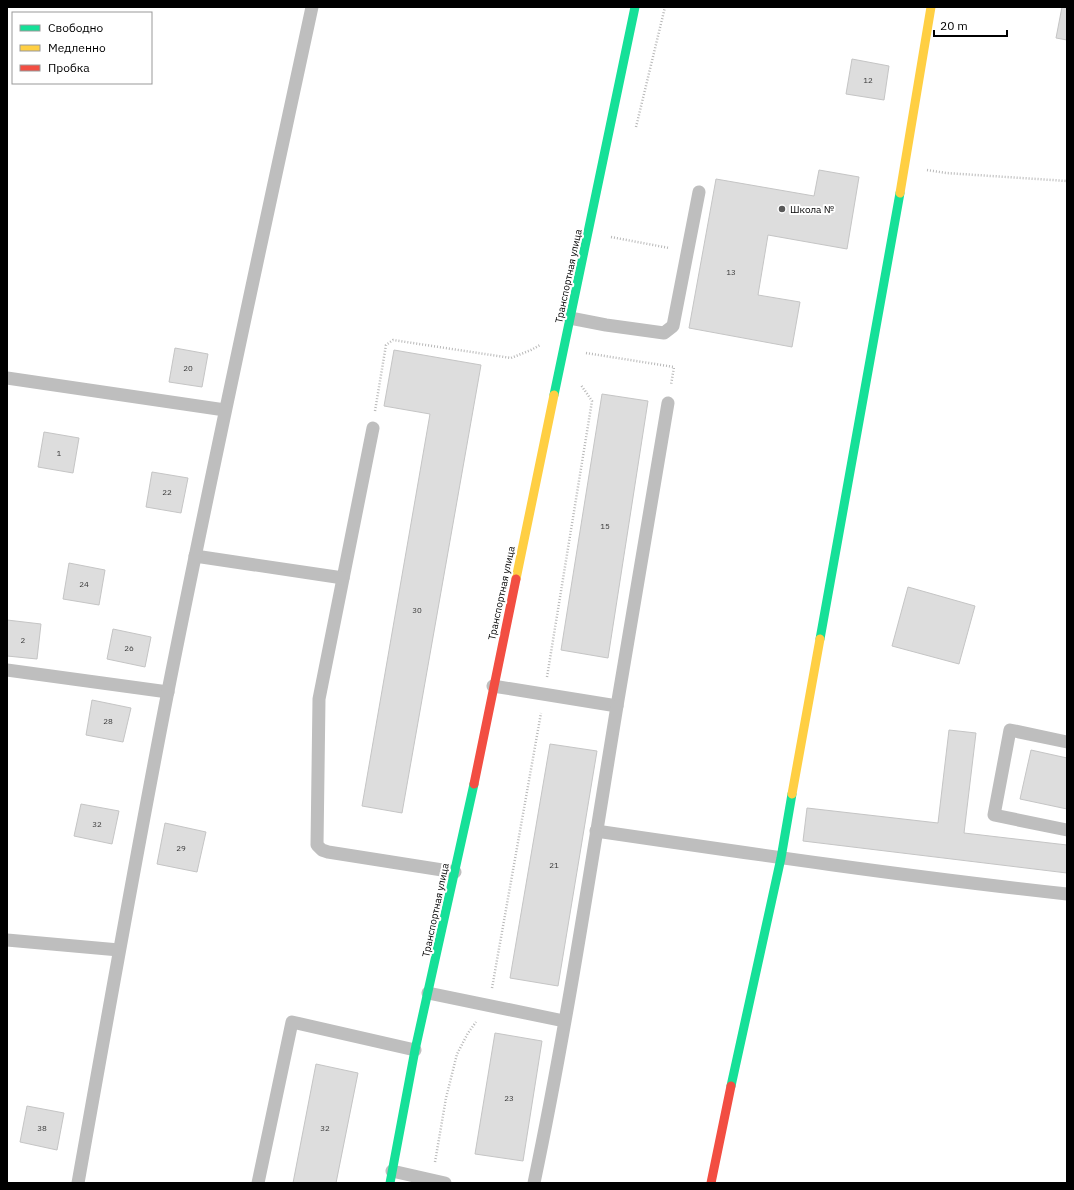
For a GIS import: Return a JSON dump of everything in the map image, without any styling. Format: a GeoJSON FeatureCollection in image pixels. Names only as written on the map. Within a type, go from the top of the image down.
{"type":"FeatureCollection","features":[{"type":"Feature","properties":{"kind":"main road","name":"Транспортная улица"},"geometry":{"type":"LineString","coordinates":[[391,1177],[415,1050],[455,872],[635,7]]}},
{"type":"Feature","properties":{"kind":"main road"},"geometry":{"type":"LineString","coordinates":[[711,1183],[738,1049],[781,858],[905,166],[931,7]]}},
{"type":"Feature","properties":{"kind":"lane"},"geometry":{"type":"LineString","coordinates":[[78,1183],[119,950],[195,556],[312,7]]}},
{"type":"Feature","properties":{"kind":"lane"},"geometry":{"type":"LineString","coordinates":[[570,318],[606,325],[664,333],[673,326],[699,192]]}},
{"type":"Feature","properties":{"kind":"lane"},"geometry":{"type":"LineString","coordinates":[[7,378],[225,410]]}},
{"type":"Feature","properties":{"kind":"lane"},"geometry":{"type":"LineString","coordinates":[[534,1183],[546,1128],[668,403]]}},
{"type":"Feature","properties":{"kind":"lane"},"geometry":{"type":"LineString","coordinates":[[373,428],[319,699],[317,845],[322,850],[328,852],[455,872]]}},
{"type":"Feature","properties":{"kind":"lane"},"geometry":{"type":"LineString","coordinates":[[195,556],[343,578]]}},
{"type":"Feature","properties":{"kind":"lane"},"geometry":{"type":"LineString","coordinates":[[7,670],[168,692]]}},
{"type":"Feature","properties":{"kind":"lane"},"geometry":{"type":"LineString","coordinates":[[493,686],[617,706]]}},
{"type":"Feature","properties":{"kind":"lane"},"geometry":{"type":"LineString","coordinates":[[1067,742],[1010,730],[994,815],[1067,830]]}},
{"type":"Feature","properties":{"kind":"lane"},"geometry":{"type":"LineString","coordinates":[[596,831],[781,858],[992,886],[1067,894]]}},
{"type":"Feature","properties":{"kind":"lane"},"geometry":{"type":"LineString","coordinates":[[7,940],[119,950]]}},
{"type":"Feature","properties":{"kind":"lane"},"geometry":{"type":"LineString","coordinates":[[428,993],[564,1021]]}},
{"type":"Feature","properties":{"kind":"lane"},"geometry":{"type":"LineString","coordinates":[[258,1183],[292,1022],[415,1050]]}},
{"type":"Feature","properties":{"kind":"lane"},"geometry":{"type":"LineString","coordinates":[[391,1177],[432,1180],[445,1183]]}},
{"type":"Feature","properties":{"kind":"path"},"geometry":{"type":"LineString","coordinates":[[635,131],[665,7]]}},
{"type":"Feature","properties":{"kind":"path"},"geometry":{"type":"LineString","coordinates":[[905,166],[946,173],[1067,181]]}},
{"type":"Feature","properties":{"kind":"path"},"geometry":{"type":"LineString","coordinates":[[609,236],[688,251]]}},
{"type":"Feature","properties":{"kind":"path"},"geometry":{"type":"LineString","coordinates":[[373,428],[386,345],[393,340],[511,358],[540,345],[674,367],[668,403]]}},
{"type":"Feature","properties":{"kind":"path"},"geometry":{"type":"LineString","coordinates":[[432,1180],[446,1098],[457,1054],[468,1033],[489,1005],[544,694],[592,400],[578,380]]}},
{"type":"Feature","properties":{"kind":"building"},"geometry":{"type":"Polygon","coordinates":[[[1062,7],[1067,7],[1067,40],[1056,38],[1062,7]]]}},
{"type":"Feature","properties":{"kind":"building"},"geometry":{"type":"Polygon","coordinates":[[[852,59],[889,66],[884,100],[846,94],[852,59]]]}},
{"type":"Feature","properties":{"kind":"building"},"geometry":{"type":"Polygon","coordinates":[[[819,170],[859,177],[847,249],[768,235],[758,295],[800,302],[792,347],[689,328],[716,179],[814,196],[819,170]]]}},
{"type":"Feature","properties":{"kind":"building"},"geometry":{"type":"Polygon","coordinates":[[[175,348],[208,354],[202,387],[169,382],[175,348]]]}},
{"type":"Feature","properties":{"kind":"building"},"geometry":{"type":"Polygon","coordinates":[[[394,350],[481,365],[402,813],[362,806],[430,414],[384,406],[394,350]]]}},
{"type":"Feature","properties":{"kind":"building"},"geometry":{"type":"Polygon","coordinates":[[[602,394],[648,401],[608,658],[561,650],[602,394]]]}},
{"type":"Feature","properties":{"kind":"building"},"geometry":{"type":"Polygon","coordinates":[[[44,432],[79,438],[73,473],[38,467],[44,432]]]}},
{"type":"Feature","properties":{"kind":"building"},"geometry":{"type":"Polygon","coordinates":[[[152,472],[188,478],[181,513],[146,507],[152,472]]]}},
{"type":"Feature","properties":{"kind":"building"},"geometry":{"type":"Polygon","coordinates":[[[69,563],[105,570],[99,605],[63,599],[69,563]]]}},
{"type":"Feature","properties":{"kind":"building"},"geometry":{"type":"Polygon","coordinates":[[[908,587],[975,606],[959,664],[892,646],[908,587]]]}},
{"type":"Feature","properties":{"kind":"building"},"geometry":{"type":"Polygon","coordinates":[[[7,620],[41,624],[37,659],[7,656],[7,620]]]}},
{"type":"Feature","properties":{"kind":"building"},"geometry":{"type":"Polygon","coordinates":[[[113,629],[151,637],[145,667],[107,659],[113,629]]]}},
{"type":"Feature","properties":{"kind":"building"},"geometry":{"type":"Polygon","coordinates":[[[92,700],[131,708],[123,742],[86,735],[92,700]]]}},
{"type":"Feature","properties":{"kind":"building"},"geometry":{"type":"Polygon","coordinates":[[[949,730],[976,733],[964,833],[1067,845],[1067,873],[803,841],[807,808],[938,823],[949,730]]]}},
{"type":"Feature","properties":{"kind":"building"},"geometry":{"type":"Polygon","coordinates":[[[550,744],[597,751],[558,986],[510,978],[550,744]]]}},
{"type":"Feature","properties":{"kind":"building"},"geometry":{"type":"Polygon","coordinates":[[[1031,750],[1067,758],[1067,809],[1020,799],[1031,750]]]}},
{"type":"Feature","properties":{"kind":"building"},"geometry":{"type":"Polygon","coordinates":[[[81,804],[119,811],[112,844],[74,836],[81,804]]]}},
{"type":"Feature","properties":{"kind":"building"},"geometry":{"type":"Polygon","coordinates":[[[165,823],[206,832],[197,872],[157,864],[165,823]]]}},
{"type":"Feature","properties":{"kind":"building"},"geometry":{"type":"Polygon","coordinates":[[[495,1033],[542,1041],[523,1161],[475,1154],[495,1033]]]}},
{"type":"Feature","properties":{"kind":"building"},"geometry":{"type":"Polygon","coordinates":[[[316,1064],[358,1073],[336,1183],[293,1183],[316,1064]]]}},
{"type":"Feature","properties":{"kind":"building"},"geometry":{"type":"Polygon","coordinates":[[[27,1106],[64,1113],[57,1150],[20,1142],[27,1106]]]}},
{"type":"Feature","properties":{"kind":"traffic: fast"},"geometry":{"type":"LineString","coordinates":[[554,395],[635,7]]}},
{"type":"Feature","properties":{"kind":"traffic: fast"},"geometry":{"type":"LineString","coordinates":[[820,639],[900,193]]}},
{"type":"Feature","properties":{"kind":"traffic: fast"},"geometry":{"type":"LineString","coordinates":[[390,1183],[415,1050],[474,784]]}},
{"type":"Feature","properties":{"kind":"traffic: fast"},"geometry":{"type":"LineString","coordinates":[[731,1086],[781,858],[792,794]]}},
{"type":"Feature","properties":{"kind":"traffic: slow"},"geometry":{"type":"LineString","coordinates":[[900,193],[931,7]]}},
{"type":"Feature","properties":{"kind":"traffic: slow"},"geometry":{"type":"LineString","coordinates":[[516,579],[554,395]]}},
{"type":"Feature","properties":{"kind":"traffic: slow"},"geometry":{"type":"LineString","coordinates":[[792,794],[820,639]]}},
{"type":"Feature","properties":{"kind":"traffic: jam"},"geometry":{"type":"LineString","coordinates":[[474,784],[516,579]]}},
{"type":"Feature","properties":{"kind":"traffic: jam"},"geometry":{"type":"LineString","coordinates":[[711,1183],[731,1086]]}},
{"type":"Feature","properties":{"kind":"place","name":"Школа №"},"geometry":{"type":"Point","coordinates":[782,209]}}]}
